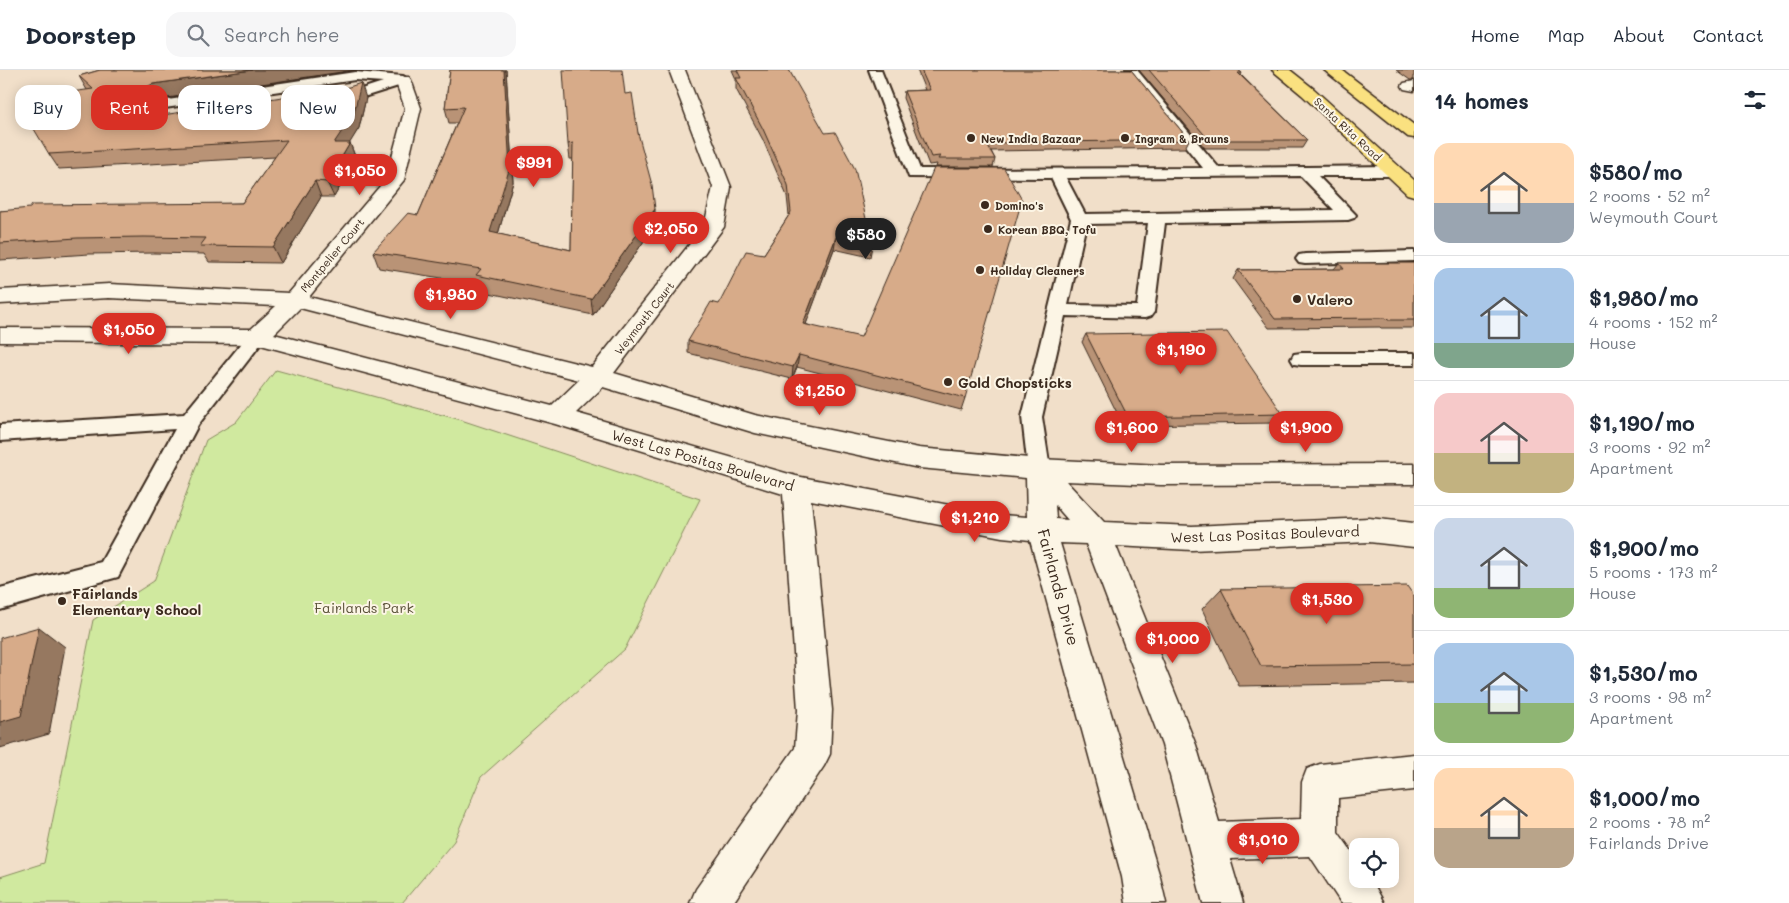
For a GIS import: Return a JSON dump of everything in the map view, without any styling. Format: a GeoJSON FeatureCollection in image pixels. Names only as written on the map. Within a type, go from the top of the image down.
{"type":"FeatureCollection","features":[{"type":"Feature","properties":{"kind":"main road","name":"Santa Rita Road"},"geometry":{"type":"LineString","coordinates":[[1280,70],[1308,92],[1414,190]]}},
{"type":"Feature","properties":{"kind":"main road"},"geometry":{"type":"LineString","coordinates":[[1332,70],[1414,133]]}},
{"type":"Feature","properties":{"kind":"street","name":"Weymouth Court"},"geometry":{"type":"LineString","coordinates":[[557,416],[598,378],[714,227],[722,187],[677,70]]}},
{"type":"Feature","properties":{"kind":"street","name":"Montpelier Court"},"geometry":{"type":"LineString","coordinates":[[257,337],[294,300],[395,180],[413,108],[403,80]]}},
{"type":"Feature","properties":{"kind":"street"},"geometry":{"type":"LineString","coordinates":[[0,297],[109,291],[294,300],[598,378],[755,424],[919,458],[1039,469],[1161,475],[1414,474]]}},
{"type":"Feature","properties":{"kind":"street","name":"West Las Positas Boulevard"},"geometry":{"type":"LineString","coordinates":[[0,334],[257,337],[557,416],[796,488],[1002,526],[1192,538],[1369,530],[1414,535]]}},
{"type":"Feature","properties":{"kind":"street"},"geometry":{"type":"LineString","coordinates":[[1039,469],[1096,532],[1179,745],[1223,903]]}},
{"type":"Feature","properties":{"kind":"street","name":"Fairlands Drive"},"geometry":{"type":"LineString","coordinates":[[1039,469],[1042,530],[1146,903]]}},
{"type":"Feature","properties":{"kind":"street"},"geometry":{"type":"LineString","coordinates":[[710,903],[812,754],[815,710],[796,488]]}},
{"type":"Feature","properties":{"kind":"street"},"geometry":{"type":"LineString","coordinates":[[1364,903],[1318,837],[1320,782],[1414,772]]}},
{"type":"Feature","properties":{"kind":"street"},"geometry":{"type":"LineString","coordinates":[[1206,841],[1318,837]]}},
{"type":"Feature","properties":{"kind":"lane"},"geometry":{"type":"LineString","coordinates":[[875,70],[914,174],[1393,171]]}},
{"type":"Feature","properties":{"kind":"lane"},"geometry":{"type":"LineString","coordinates":[[1130,70],[1215,172]]}},
{"type":"Feature","properties":{"kind":"lane"},"geometry":{"type":"LineString","coordinates":[[355,76],[403,80],[354,96],[158,126],[146,125],[142,120],[147,113],[161,105],[355,76]]}},
{"type":"Feature","properties":{"kind":"lane"},"geometry":{"type":"LineString","coordinates":[[1079,219],[1348,215],[1304,171]]}},
{"type":"Feature","properties":{"kind":"lane"},"geometry":{"type":"LineString","coordinates":[[1039,469],[1032,417],[1079,219],[1056,173]]}},
{"type":"Feature","properties":{"kind":"lane"},"geometry":{"type":"LineString","coordinates":[[1058,310],[1145,312],[1157,218]]}},
{"type":"Feature","properties":{"kind":"lane"},"geometry":{"type":"LineString","coordinates":[[1305,259],[1414,256]]}},
{"type":"Feature","properties":{"kind":"lane"},"geometry":{"type":"LineString","coordinates":[[0,600],[110,570],[190,422],[257,337]]}},
{"type":"Feature","properties":{"kind":"lane"},"geometry":{"type":"LineString","coordinates":[[1301,360],[1411,363]]}},
{"type":"Feature","properties":{"kind":"lane"},"geometry":{"type":"LineString","coordinates":[[0,433],[190,422]]}},
{"type":"Feature","properties":{"kind":"green space","name":"Fairlands Park"},"geometry":{"type":"Polygon","coordinates":[[[276,370],[461,420],[700,499],[625,649],[481,777],[454,841],[402,903],[0,903],[0,877],[44,863],[93,620],[154,581],[206,440],[236,422],[276,370]]]}},
{"type":"Feature","properties":{"kind":"building"},"geometry":{"type":"Polygon","coordinates":[[[100,70],[252,70],[151,85],[91,85],[91,87],[79,76],[100,70]]]}},
{"type":"Feature","properties":{"kind":"building"},"geometry":{"type":"Polygon","coordinates":[[[450,70],[504,70],[510,167],[490,232],[571,250],[573,143],[568,144],[563,70],[622,70],[625,94],[632,93],[638,133],[652,185],[655,209],[591,299],[476,275],[481,269],[373,252],[408,213],[418,215],[464,107],[445,108],[450,70]]]}},
{"type":"Feature","properties":{"kind":"building"},"geometry":{"type":"Polygon","coordinates":[[[737,70],[789,70],[825,133],[835,132],[855,169],[872,246],[836,237],[803,324],[861,337],[934,168],[1004,168],[1022,200],[965,398],[799,355],[793,367],[688,341],[711,302],[719,304],[746,251],[764,254],[791,212],[788,185],[763,129],[736,78],[741,78],[737,70]]]}},
{"type":"Feature","properties":{"kind":"building"},"geometry":{"type":"Polygon","coordinates":[[[921,70],[1131,70],[1189,140],[986,143],[995,159],[938,159],[940,156],[931,157],[904,91],[930,90],[921,70]]]}},
{"type":"Feature","properties":{"kind":"building"},"geometry":{"type":"Polygon","coordinates":[[[1149,70],[1238,70],[1242,73],[1238,73],[1307,140],[1209,140],[1149,70]]]}},
{"type":"Feature","properties":{"kind":"building"},"geometry":{"type":"Polygon","coordinates":[[[361,83],[355,109],[355,85],[361,83]]]}},
{"type":"Feature","properties":{"kind":"building"},"geometry":{"type":"Polygon","coordinates":[[[91,89],[91,130],[168,130],[168,114],[178,113],[178,130],[271,130],[271,99],[281,97],[281,130],[343,130],[334,143],[350,143],[327,182],[315,181],[273,247],[200,246],[206,238],[144,237],[77,238],[0,243],[0,211],[30,208],[32,205],[242,203],[287,140],[49,154],[35,130],[81,130],[81,91],[91,89]]]}},
{"type":"Feature","properties":{"kind":"building"},"geometry":{"type":"Polygon","coordinates":[[[1339,263],[1414,263],[1414,320],[1388,320],[1386,318],[1275,319],[1238,270],[1344,269],[1339,263]]]}},
{"type":"Feature","properties":{"kind":"building"},"geometry":{"type":"Polygon","coordinates":[[[1227,332],[1283,414],[1128,417],[1086,334],[1227,332]]]}},
{"type":"Feature","properties":{"kind":"building"},"geometry":{"type":"Polygon","coordinates":[[[1407,586],[1414,596],[1414,664],[1261,666],[1221,589],[1407,586]]]}},
{"type":"Feature","properties":{"kind":"building"},"geometry":{"type":"Polygon","coordinates":[[[39,627],[21,716],[0,722],[0,638],[39,627]]]}},
{"type":"Feature","properties":{"kind":"place","name":"New India Bazaar"},"geometry":{"type":"Point","coordinates":[971,138]}},
{"type":"Feature","properties":{"kind":"place","name":"Ingram & Brauns"},"geometry":{"type":"Point","coordinates":[1125,138]}},
{"type":"Feature","properties":{"kind":"place","name":"Domino's"},"geometry":{"type":"Point","coordinates":[985,205]}},
{"type":"Feature","properties":{"kind":"place","name":"Korean BBQ, Tofu"},"geometry":{"type":"Point","coordinates":[988,229]}},
{"type":"Feature","properties":{"kind":"place","name":"Holiday Cleaners"},"geometry":{"type":"Point","coordinates":[980,270]}},
{"type":"Feature","properties":{"kind":"place","name":"Valero"},"geometry":{"type":"Point","coordinates":[1297,299]}},
{"type":"Feature","properties":{"kind":"place","name":"Gold Chopsticks"},"geometry":{"type":"Point","coordinates":[948,382]}},
{"type":"Feature","properties":{"kind":"place","name":"Fairlands Elementary School"},"geometry":{"type":"Point","coordinates":[62,601]}}]}
